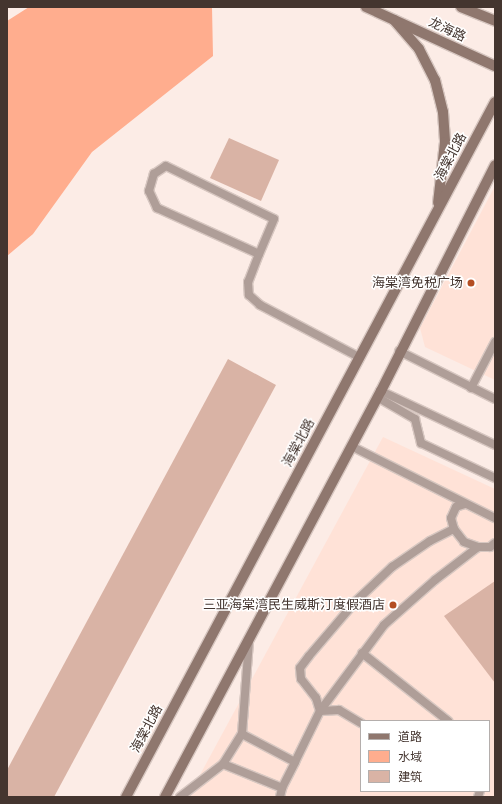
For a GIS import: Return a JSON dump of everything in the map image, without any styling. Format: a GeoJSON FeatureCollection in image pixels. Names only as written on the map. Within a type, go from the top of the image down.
{"type":"FeatureCollection","features":[{"type":"Feature","properties":{"kind":"main road","name":"龙海路"},"geometry":{"type":"LineString","coordinates":[[366,7],[495,66]]}},
{"type":"Feature","properties":{"kind":"main road","name":"龙海路"},"geometry":{"type":"LineString","coordinates":[[462,7],[495,21]]}},
{"type":"Feature","properties":{"kind":"main road"},"geometry":{"type":"LineString","coordinates":[[394,20],[419,48],[435,80],[443,112],[445,142],[437,210]]}},
{"type":"Feature","properties":{"kind":"main road","name":"海棠北路"},"geometry":{"type":"LineString","coordinates":[[126,797],[495,102]]}},
{"type":"Feature","properties":{"kind":"main road"},"geometry":{"type":"LineString","coordinates":[[165,797],[379,394],[399,351],[495,165]]}},
{"type":"Feature","properties":{"kind":"lane"},"geometry":{"type":"LineString","coordinates":[[259,254],[157,208],[149,191],[154,174],[166,166],[274,219],[248,282],[249,295],[260,305],[360,357]]}},
{"type":"Feature","properties":{"kind":"lane"},"geometry":{"type":"LineString","coordinates":[[470,388],[495,342]]}},
{"type":"Feature","properties":{"kind":"lane"},"geometry":{"type":"LineString","coordinates":[[399,351],[470,388],[495,399]]}},
{"type":"Feature","properties":{"kind":"lane"},"geometry":{"type":"LineString","coordinates":[[379,394],[495,445]]}},
{"type":"Feature","properties":{"kind":"lane"},"geometry":{"type":"LineString","coordinates":[[379,394],[415,419],[421,443],[495,478]]}},
{"type":"Feature","properties":{"kind":"lane"},"geometry":{"type":"LineString","coordinates":[[351,446],[495,518]]}},
{"type":"Feature","properties":{"kind":"lane"},"geometry":{"type":"LineString","coordinates":[[465,504],[456,507],[450,518],[454,529],[464,542],[478,547],[490,547],[495,543]]}},
{"type":"Feature","properties":{"kind":"lane"},"geometry":{"type":"LineString","coordinates":[[320,711],[316,698],[301,679],[300,668],[308,656],[356,601],[392,567],[430,541],[454,529]]}},
{"type":"Feature","properties":{"kind":"lane"},"geometry":{"type":"LineString","coordinates":[[280,797],[282,788],[320,711],[384,625],[435,580],[478,547]]}},
{"type":"Feature","properties":{"kind":"lane"},"geometry":{"type":"LineString","coordinates":[[180,797],[223,764],[242,734],[249,639]]}},
{"type":"Feature","properties":{"kind":"lane"},"geometry":{"type":"LineString","coordinates":[[362,653],[447,720]]}},
{"type":"Feature","properties":{"kind":"lane"},"geometry":{"type":"LineString","coordinates":[[320,711],[339,710],[360,722]]}},
{"type":"Feature","properties":{"kind":"lane"},"geometry":{"type":"LineString","coordinates":[[242,734],[295,762]]}},
{"type":"Feature","properties":{"kind":"lane"},"geometry":{"type":"LineString","coordinates":[[223,764],[282,788]]}},
{"type":"Feature","properties":{"kind":"shaded area"},"geometry":{"type":"Polygon","coordinates":[[[495,186],[495,380],[425,347],[420,328],[495,186]]]}},
{"type":"Feature","properties":{"kind":"shaded area","name":"三亚海棠湾民生威斯汀度假酒店"},"geometry":{"type":"Polygon","coordinates":[[[383,437],[495,489],[495,797],[188,797],[383,437]]]}},
{"type":"Feature","properties":{"kind":"water"},"geometry":{"type":"Polygon","coordinates":[[[29,7],[212,7],[213,56],[92,152],[33,234],[7,256],[7,21],[29,7]]]}},
{"type":"Feature","properties":{"kind":"building"},"geometry":{"type":"Polygon","coordinates":[[[229,138],[279,160],[261,201],[210,178],[229,138]]]}},
{"type":"Feature","properties":{"kind":"building"},"geometry":{"type":"Polygon","coordinates":[[[228,359],[276,385],[54,797],[7,797],[7,770],[228,359]]]}},
{"type":"Feature","properties":{"kind":"building"},"geometry":{"type":"Polygon","coordinates":[[[495,581],[495,683],[444,616],[495,581]]]}},
{"type":"Feature","properties":{"kind":"place","name":"海棠湾免税广场"},"geometry":{"type":"Point","coordinates":[471,283]}},
{"type":"Feature","properties":{"kind":"place","name":"三亚海棠湾民生威斯汀度假酒店"},"geometry":{"type":"Point","coordinates":[393,605]}}]}
